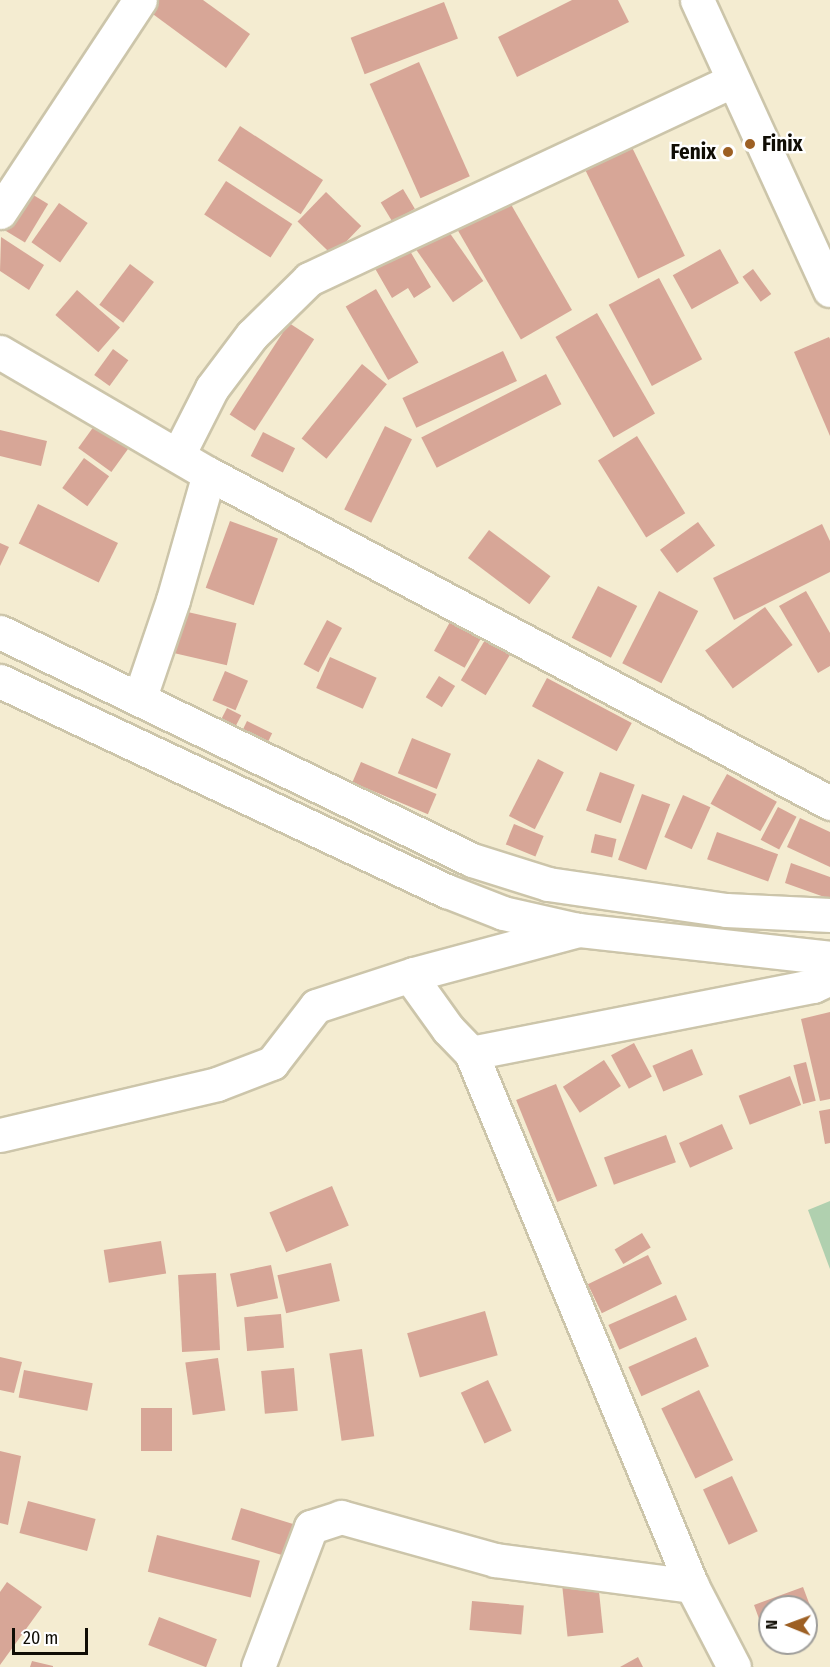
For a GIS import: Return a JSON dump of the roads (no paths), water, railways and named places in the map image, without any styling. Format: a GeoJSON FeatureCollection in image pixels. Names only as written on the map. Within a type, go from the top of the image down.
{"type":"FeatureCollection","features":[{"type":"Feature","properties":{"kind":"street"},"geometry":{"type":"LineString","coordinates":[[0,212],[140,0]]}},
{"type":"Feature","properties":{"kind":"street"},"geometry":{"type":"LineString","coordinates":[[697,0],[731,81],[830,289]]}},
{"type":"Feature","properties":{"kind":"street"},"geometry":{"type":"LineString","coordinates":[[178,454],[212,388],[252,334],[309,279],[731,81]]}},
{"type":"Feature","properties":{"kind":"street"},"geometry":{"type":"LineString","coordinates":[[0,352],[209,474],[830,803]]}},
{"type":"Feature","properties":{"kind":"street"},"geometry":{"type":"LineString","coordinates":[[140,697],[173,600],[209,474]]}},
{"type":"Feature","properties":{"kind":"street"},"geometry":{"type":"LineString","coordinates":[[0,632],[140,697],[472,860],[548,884],[726,910],[830,915]]}},
{"type":"Feature","properties":{"kind":"street"},"geometry":{"type":"LineString","coordinates":[[0,681],[447,891],[503,913],[578,930],[830,958]]}},
{"type":"Feature","properties":{"kind":"street"},"geometry":{"type":"LineString","coordinates":[[0,1135],[217,1084],[272,1063],[316,1006],[414,974],[578,930]]}},
{"type":"Feature","properties":{"kind":"street"},"geometry":{"type":"LineString","coordinates":[[414,974],[415,983],[448,1029],[471,1053],[692,1586],[734,1667]]}},
{"type":"Feature","properties":{"kind":"street"},"geometry":{"type":"LineString","coordinates":[[471,1053],[813,986],[830,978]]}},
{"type":"Feature","properties":{"kind":"street"},"geometry":{"type":"LineString","coordinates":[[258,1667],[311,1527],[341,1517],[495,1560],[692,1586]]}},
{"type":"Feature","properties":{"kind":"place","name":"Finix"},"geometry":{"type":"Point","coordinates":[750,144]}},
{"type":"Feature","properties":{"kind":"place","name":"Fenix"},"geometry":{"type":"Point","coordinates":[728,152]}}]}
